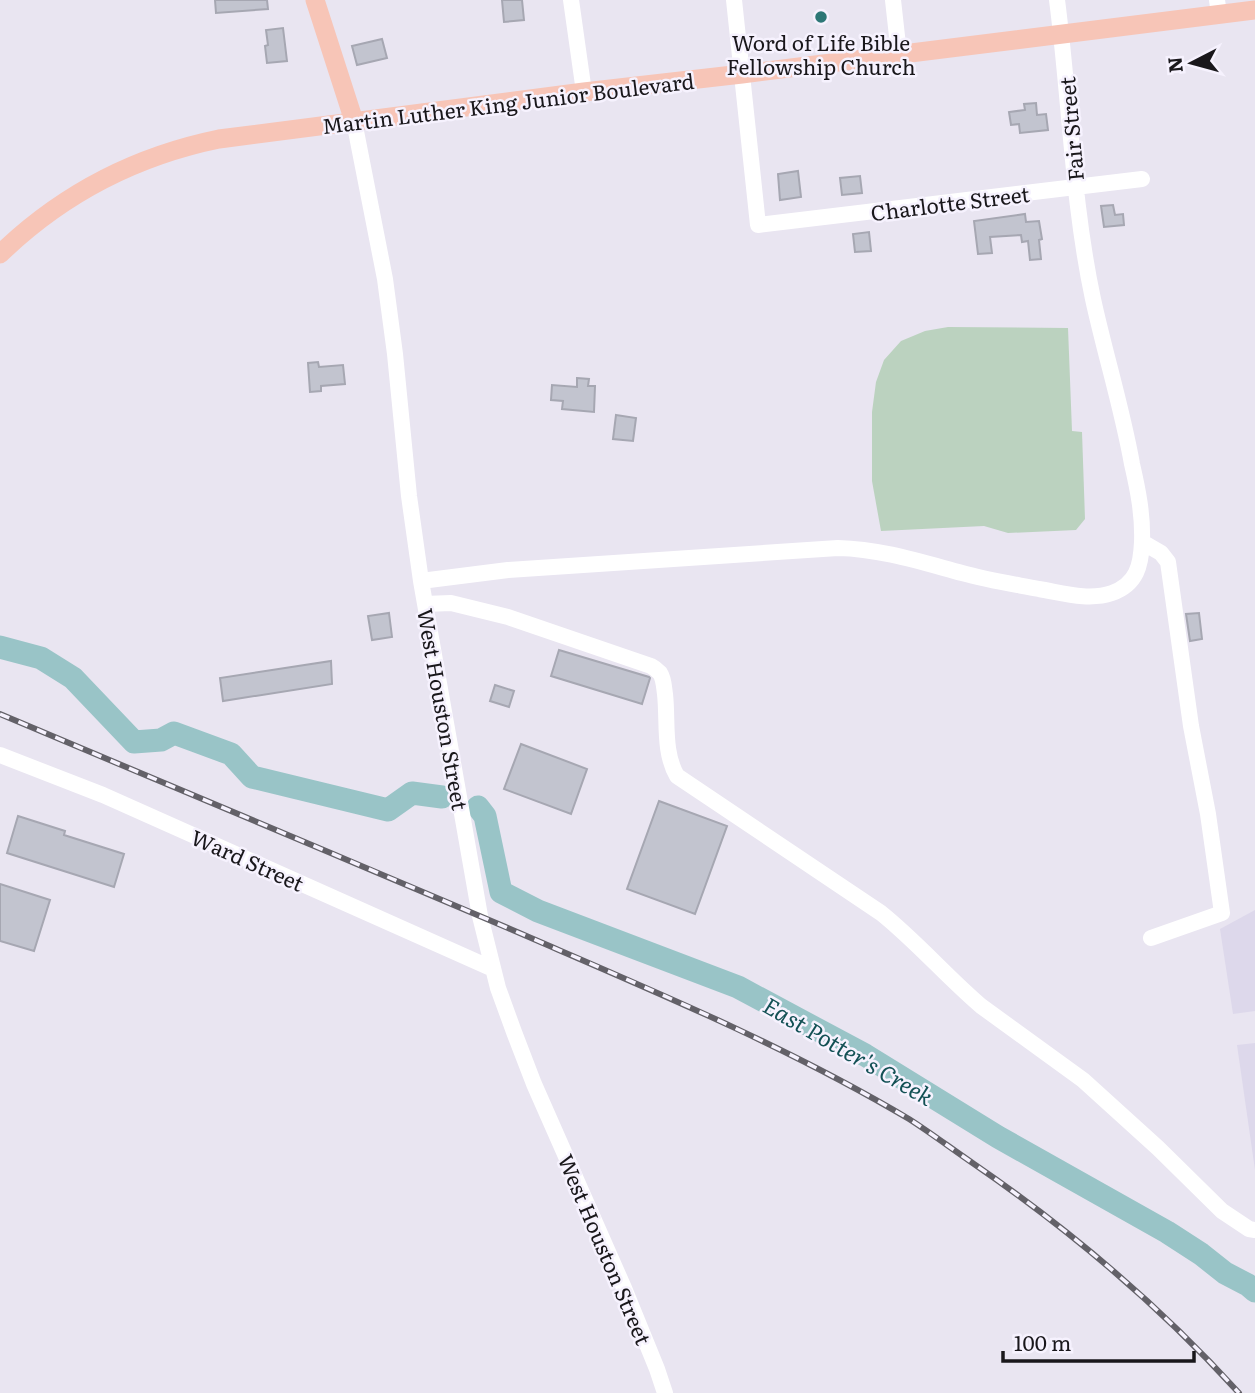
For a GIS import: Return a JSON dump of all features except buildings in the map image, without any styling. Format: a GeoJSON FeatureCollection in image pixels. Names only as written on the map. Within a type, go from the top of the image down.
{"type":"FeatureCollection","features":[{"type":"Feature","properties":{"kind":"main road","name":"West Houston Street"},"geometry":{"type":"LineString","coordinates":[[315,0],[354,121]]}},
{"type":"Feature","properties":{"kind":"main road","name":"Martin Luther King Junior Boulevard"},"geometry":{"type":"LineString","coordinates":[[0,254],[55,208],[97,182],[140,162],[177,149],[219,139],[1061,34],[1218,7],[1255,10]]}},
{"type":"Feature","properties":{"kind":"street"},"geometry":{"type":"LineString","coordinates":[[571,0],[584,92]]}},
{"type":"Feature","properties":{"kind":"street"},"geometry":{"type":"LineString","coordinates":[[734,0],[742,74]]}},
{"type":"Feature","properties":{"kind":"street"},"geometry":{"type":"LineString","coordinates":[[893,0],[899,54]]}},
{"type":"Feature","properties":{"kind":"street","name":"Fair Street"},"geometry":{"type":"LineString","coordinates":[[421,581],[508,570],[838,548],[897,556],[988,580],[1074,595],[1105,595],[1131,581],[1137,573],[1142,542],[1140,503],[1124,422],[1085,258],[1075,186],[1057,0]]}},
{"type":"Feature","properties":{"kind":"street","name":"Charlotte Street"},"geometry":{"type":"LineString","coordinates":[[742,74],[758,225],[1142,179]]}},
{"type":"Feature","properties":{"kind":"street","name":"West Houston Street"},"geometry":{"type":"LineString","coordinates":[[354,121],[385,279],[421,581],[480,916],[493,969],[534,1084],[624,1288],[665,1393]]}},
{"type":"Feature","properties":{"kind":"street"},"geometry":{"type":"LineString","coordinates":[[1142,542],[1161,553],[1168,562],[1191,726],[1208,814],[1222,913],[1152,937]]}},
{"type":"Feature","properties":{"kind":"street"},"geometry":{"type":"LineString","coordinates":[[425,604],[451,603],[509,617],[651,666],[663,678],[668,750],[677,776],[903,931],[981,1006],[1083,1080],[1158,1147],[1222,1211],[1249,1229],[1255,1230]]}},
{"type":"Feature","properties":{"kind":"street","name":"Ward Street"},"geometry":{"type":"LineString","coordinates":[[0,755],[103,795],[493,969]]}},
{"type":"Feature","properties":{"kind":"shaded area"},"geometry":{"type":"Polygon","coordinates":[[[1255,910],[1255,1011],[1233,1014],[1220,929],[1255,910]]]}},
{"type":"Feature","properties":{"kind":"shaded area"},"geometry":{"type":"Polygon","coordinates":[[[1255,1043],[1255,1170],[1237,1045],[1255,1043]]]}},
{"type":"Feature","properties":{"kind":"green space"},"geometry":{"type":"Polygon","coordinates":[[[948,327],[1068,328],[1072,431],[1082,432],[1085,519],[1076,530],[1008,533],[984,526],[881,531],[872,481],[872,412],[876,382],[884,360],[901,341],[925,331],[948,327]]]}},
{"type":"Feature","properties":{"kind":"waterway","name":"East Potter's Creek"},"geometry":{"type":"LineString","coordinates":[[0,647],[41,658],[73,678],[134,742],[161,740],[174,733],[231,754],[252,777],[388,810],[412,793],[442,797]]}},
{"type":"Feature","properties":{"kind":"waterway","name":"East Potter's Creek"},"geometry":{"type":"LineString","coordinates":[[478,807],[485,816],[501,892],[538,911],[738,987],[865,1055],[998,1137],[1167,1232],[1255,1291]]}},
{"type":"Feature","properties":{"kind":"railway"},"geometry":{"type":"LineString","coordinates":[[0,714],[661,994],[861,1091],[909,1119],[1045,1215],[1146,1300],[1239,1393]]}},
{"type":"Feature","properties":{"kind":"place","name":"Word of Life Bible Fellowship Church"},"geometry":{"type":"Point","coordinates":[821,17]}}]}
